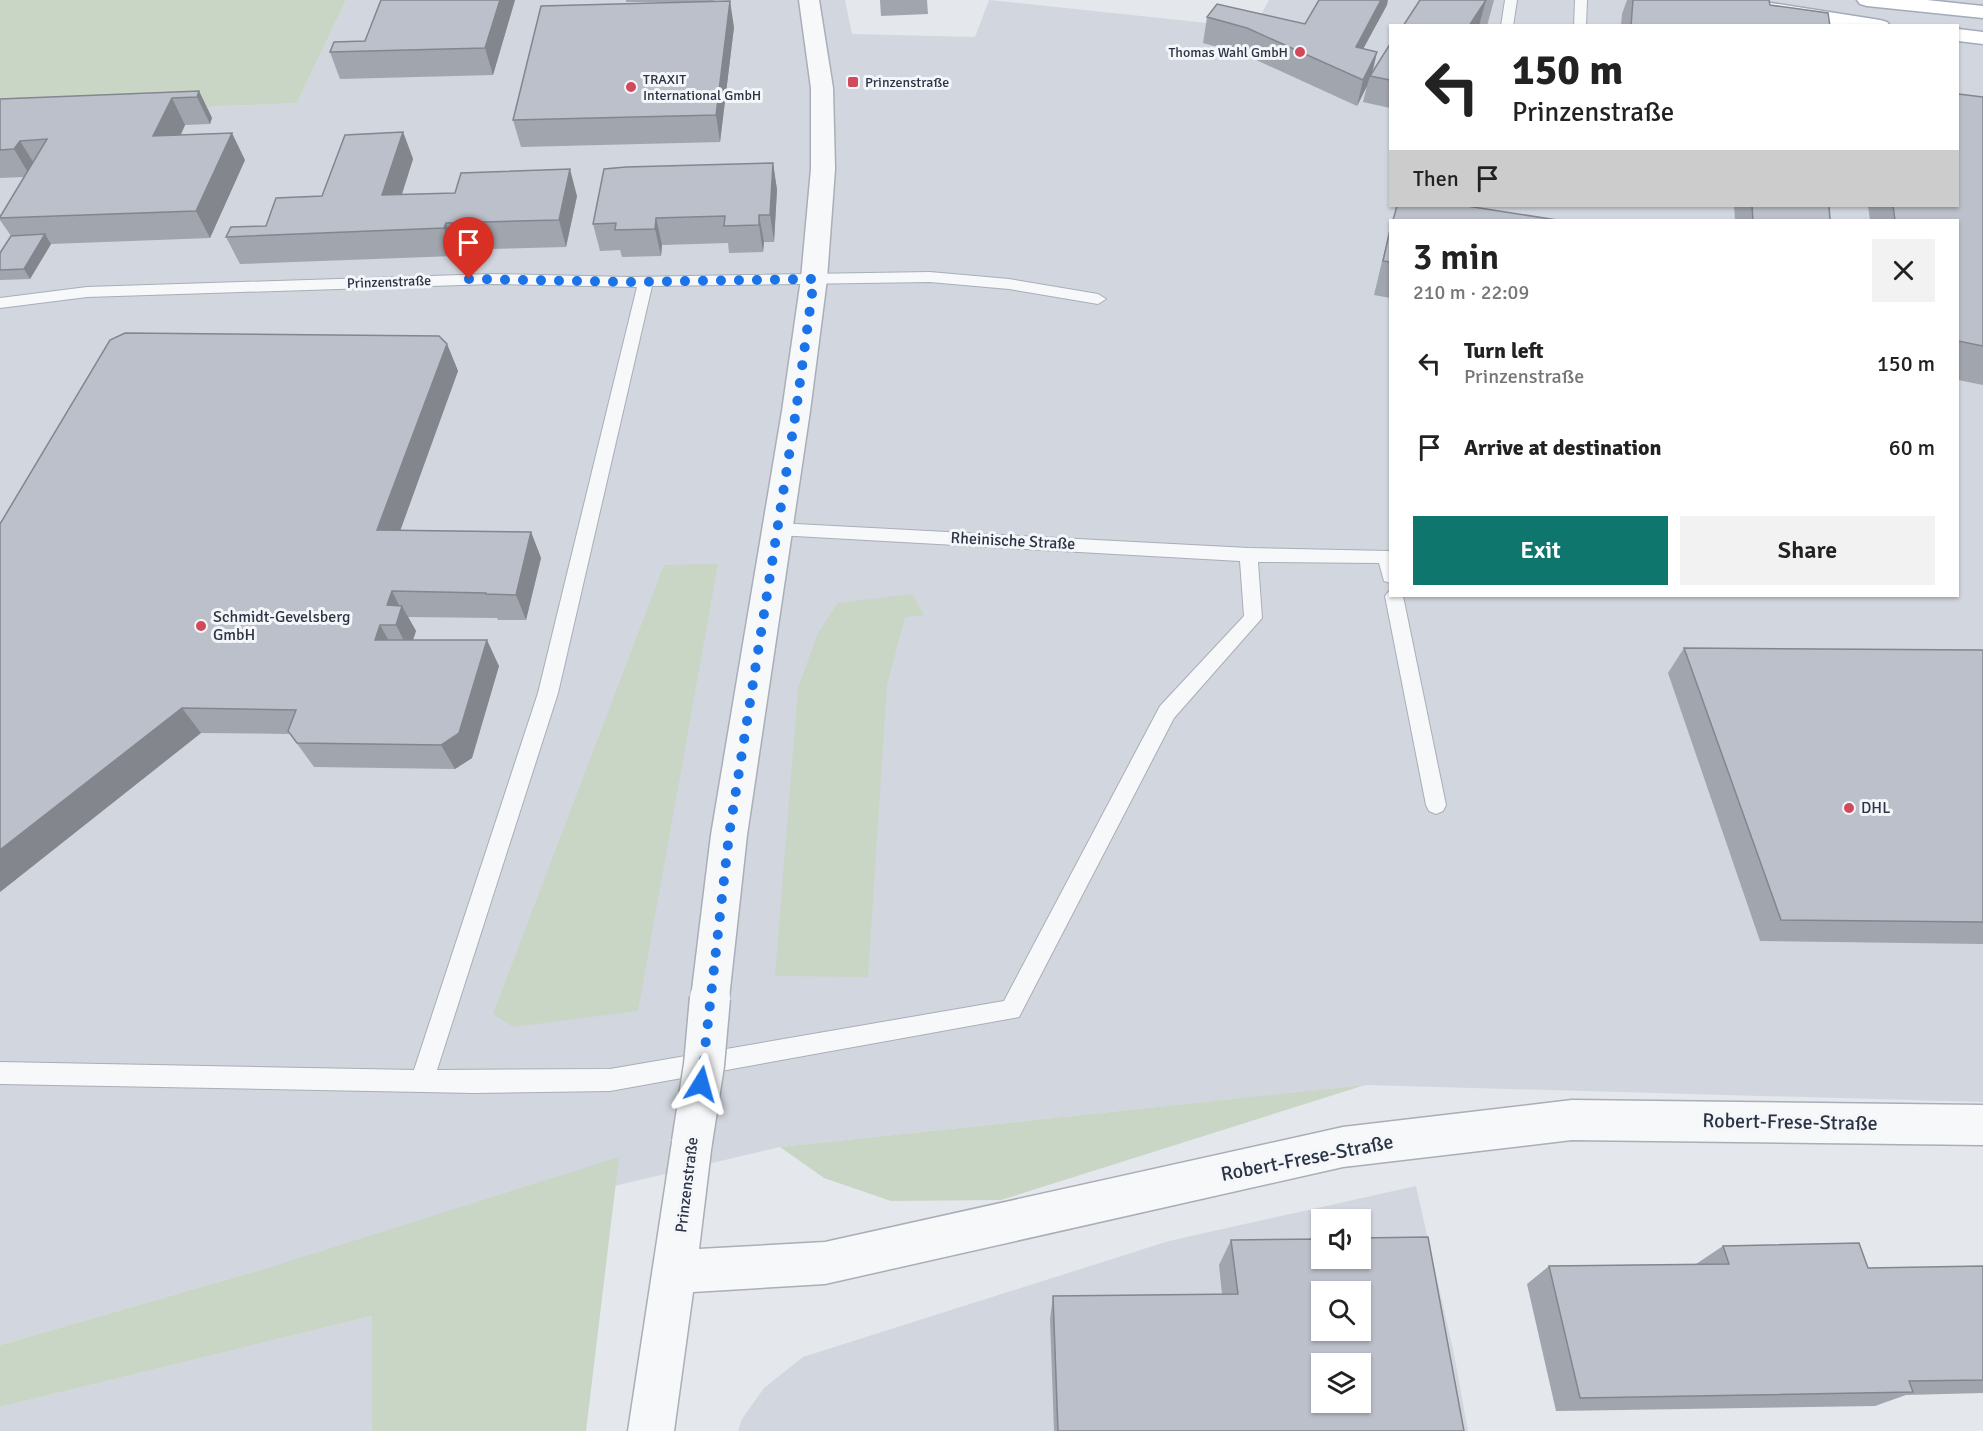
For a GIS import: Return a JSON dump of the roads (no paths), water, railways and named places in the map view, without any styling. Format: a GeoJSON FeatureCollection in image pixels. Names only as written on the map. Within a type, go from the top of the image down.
{"type":"FeatureCollection","features":[{"type":"Feature","properties":{"kind":"main road"},"geometry":{"type":"LineString","coordinates":[[1712,0],[1867,24]]}},
{"type":"Feature","properties":{"kind":"main road"},"geometry":{"type":"LineString","coordinates":[[1868,0],[1983,12]]}},
{"type":"Feature","properties":{"kind":"main road"},"geometry":{"type":"LineString","coordinates":[[1959,35],[1983,38]]}},
{"type":"Feature","properties":{"kind":"street","name":"Prinzenstraße"},"geometry":{"type":"LineString","coordinates":[[651,1431],[704,1065],[729,835],[814,279],[823,169],[822,88],[809,0]]}},
{"type":"Feature","properties":{"kind":"street","name":"Robert-Frese-Straße"},"geometry":{"type":"LineString","coordinates":[[675,1272],[825,1263],[1343,1147],[1572,1120],[1983,1125]]}},
{"type":"Feature","properties":{"kind":"lane"},"geometry":{"type":"LineString","coordinates":[[1507,24],[1511,0]]}},
{"type":"Feature","properties":{"kind":"lane"},"geometry":{"type":"LineString","coordinates":[[1580,24],[1581,0]]}},
{"type":"Feature","properties":{"kind":"lane"},"geometry":{"type":"LineString","coordinates":[[814,279],[930,277],[1009,284],[1098,299]]}},
{"type":"Feature","properties":{"kind":"lane","name":"Prinzenstraße"},"geometry":{"type":"LineString","coordinates":[[0,303],[87,292],[492,279],[646,281],[814,279]]}},
{"type":"Feature","properties":{"kind":"lane"},"geometry":{"type":"LineString","coordinates":[[423,1081],[548,693],[646,281]]}},
{"type":"Feature","properties":{"kind":"lane","name":"Rheinische Straße"},"geometry":{"type":"LineString","coordinates":[[777,528],[1248,555],[1389,557]]}},
{"type":"Feature","properties":{"kind":"lane"},"geometry":{"type":"LineString","coordinates":[[0,1073],[423,1081],[610,1080],[1011,1010],[1167,712],[1253,618],[1248,555]]}},
{"type":"Feature","properties":{"kind":"lane"},"geometry":{"type":"LineString","coordinates":[[1394,597],[1436,806]]}},
{"type":"Feature","properties":{"kind":"place","name":"Thomas Wahl GmbH"},"geometry":{"type":"Point","coordinates":[1300,52]}},
{"type":"Feature","properties":{"kind":"place","name":"Prinzenstraße"},"geometry":{"type":"Point","coordinates":[853,82]}},
{"type":"Feature","properties":{"kind":"place","name":"TRAXIT International GmbH"},"geometry":{"type":"Point","coordinates":[631,87]}},
{"type":"Feature","properties":{"kind":"place","name":"Schmidt-Gevelsberg GmbH"},"geometry":{"type":"Point","coordinates":[201,626]}},
{"type":"Feature","properties":{"kind":"place","name":"DHL"},"geometry":{"type":"Point","coordinates":[1849,808]}}]}
